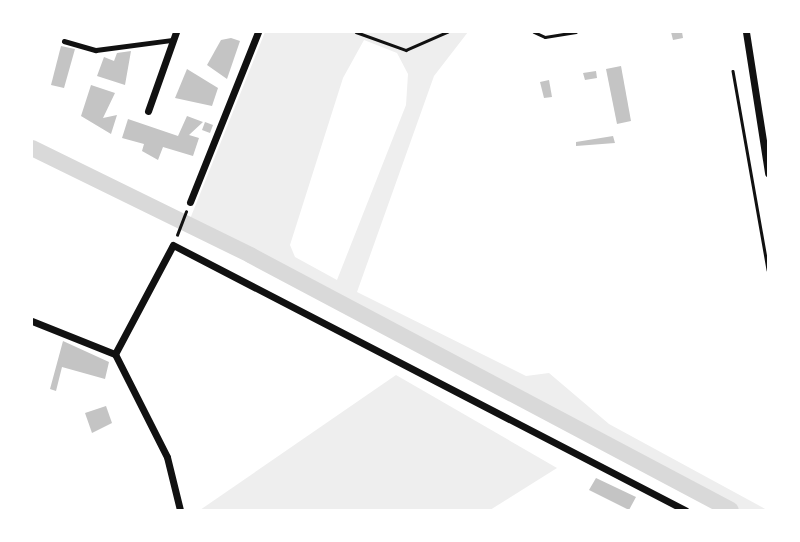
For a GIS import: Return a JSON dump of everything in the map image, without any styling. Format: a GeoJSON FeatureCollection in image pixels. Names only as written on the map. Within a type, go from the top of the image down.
{"type":"FeatureCollection","features":[{"type":"Feature","properties":{"kind":"street"},"geometry":{"type":"LineString","coordinates":[[190,202],[258,32]]}},
{"type":"Feature","properties":{"kind":"street"},"geometry":{"type":"LineString","coordinates":[[746,32],[768,173]]}},
{"type":"Feature","properties":{"kind":"street"},"geometry":{"type":"LineString","coordinates":[[148,111],[175,36]]}},
{"type":"Feature","properties":{"kind":"street"},"geometry":{"type":"LineString","coordinates":[[115,354],[173,245],[685,510]]}},
{"type":"Feature","properties":{"kind":"street"},"geometry":{"type":"LineString","coordinates":[[32,321],[115,354],[167,457],[180,510]]}},
{"type":"Feature","properties":{"kind":"lane"},"geometry":{"type":"LineString","coordinates":[[64,41],[96,50],[175,36]]}},
{"type":"Feature","properties":{"kind":"path"},"geometry":{"type":"LineString","coordinates":[[356,32],[406,50],[447,32]]}},
{"type":"Feature","properties":{"kind":"path"},"geometry":{"type":"LineString","coordinates":[[534,32],[545,37],[576,32]]}},
{"type":"Feature","properties":{"kind":"path"},"geometry":{"type":"LineString","coordinates":[[733,71],[768,270]]}},
{"type":"Feature","properties":{"kind":"path"},"geometry":{"type":"LineString","coordinates":[[180,228],[185,215]]}},
{"type":"Feature","properties":{"kind":"shaded area"},"geometry":{"type":"Polygon","coordinates":[[[265,32],[468,32],[434,76],[357,292],[526,376],[549,373],[609,424],[767,510],[737,510],[190,219],[265,32]],[[364,40],[343,78],[290,245],[295,257],[337,280],[406,105],[408,74],[397,53],[364,40]]]}},
{"type":"Feature","properties":{"kind":"shaded area"},"geometry":{"type":"Polygon","coordinates":[[[396,375],[557,468],[490,510],[200,510],[396,375]]]}},
{"type":"Feature","properties":{"kind":"building"},"geometry":{"type":"Polygon","coordinates":[[[671,32],[682,32],[683,38],[673,40],[671,32]]]}},
{"type":"Feature","properties":{"kind":"building"},"geometry":{"type":"Polygon","coordinates":[[[231,38],[240,41],[227,79],[207,65],[221,40],[231,38]]]}},
{"type":"Feature","properties":{"kind":"building"},"geometry":{"type":"Polygon","coordinates":[[[61,46],[75,49],[64,88],[51,85],[61,46]]]}},
{"type":"Feature","properties":{"kind":"building"},"geometry":{"type":"Polygon","coordinates":[[[131,51],[125,85],[97,76],[104,57],[114,61],[117,53],[131,51]]]}},
{"type":"Feature","properties":{"kind":"building"},"geometry":{"type":"Polygon","coordinates":[[[621,66],[631,121],[617,124],[606,69],[621,66]]]}},
{"type":"Feature","properties":{"kind":"building"},"geometry":{"type":"Polygon","coordinates":[[[187,69],[218,88],[212,106],[175,98],[187,69]]]}},
{"type":"Feature","properties":{"kind":"building"},"geometry":{"type":"Polygon","coordinates":[[[596,71],[597,78],[585,80],[583,73],[596,71]]]}},
{"type":"Feature","properties":{"kind":"building"},"geometry":{"type":"Polygon","coordinates":[[[549,80],[552,97],[544,98],[540,82],[549,80]]]}},
{"type":"Feature","properties":{"kind":"building"},"geometry":{"type":"Polygon","coordinates":[[[91,85],[115,93],[103,118],[117,115],[111,134],[81,116],[91,85]]]}},
{"type":"Feature","properties":{"kind":"building"},"geometry":{"type":"Polygon","coordinates":[[[187,116],[203,122],[189,135],[199,138],[193,156],[163,147],[158,160],[142,151],[144,144],[122,138],[128,119],[178,136],[187,116]]]}},
{"type":"Feature","properties":{"kind":"building"},"geometry":{"type":"Polygon","coordinates":[[[205,122],[213,125],[210,133],[202,130],[205,122]]]}},
{"type":"Feature","properties":{"kind":"building"},"geometry":{"type":"Polygon","coordinates":[[[613,136],[615,143],[576,146],[576,142],[613,136]]]}},
{"type":"Feature","properties":{"kind":"building"},"geometry":{"type":"Polygon","coordinates":[[[63,341],[109,362],[105,379],[62,367],[56,391],[50,389],[63,341]]]}},
{"type":"Feature","properties":{"kind":"building"},"geometry":{"type":"Polygon","coordinates":[[[106,406],[112,423],[92,433],[85,413],[106,406]]]}},
{"type":"Feature","properties":{"kind":"building"},"geometry":{"type":"Polygon","coordinates":[[[596,478],[636,497],[629,510],[589,490],[596,478]]]}},
{"type":"Feature","properties":{"kind":"waterway"},"geometry":{"type":"LineString","coordinates":[[32,148],[250,255],[731,510]]}}]}
